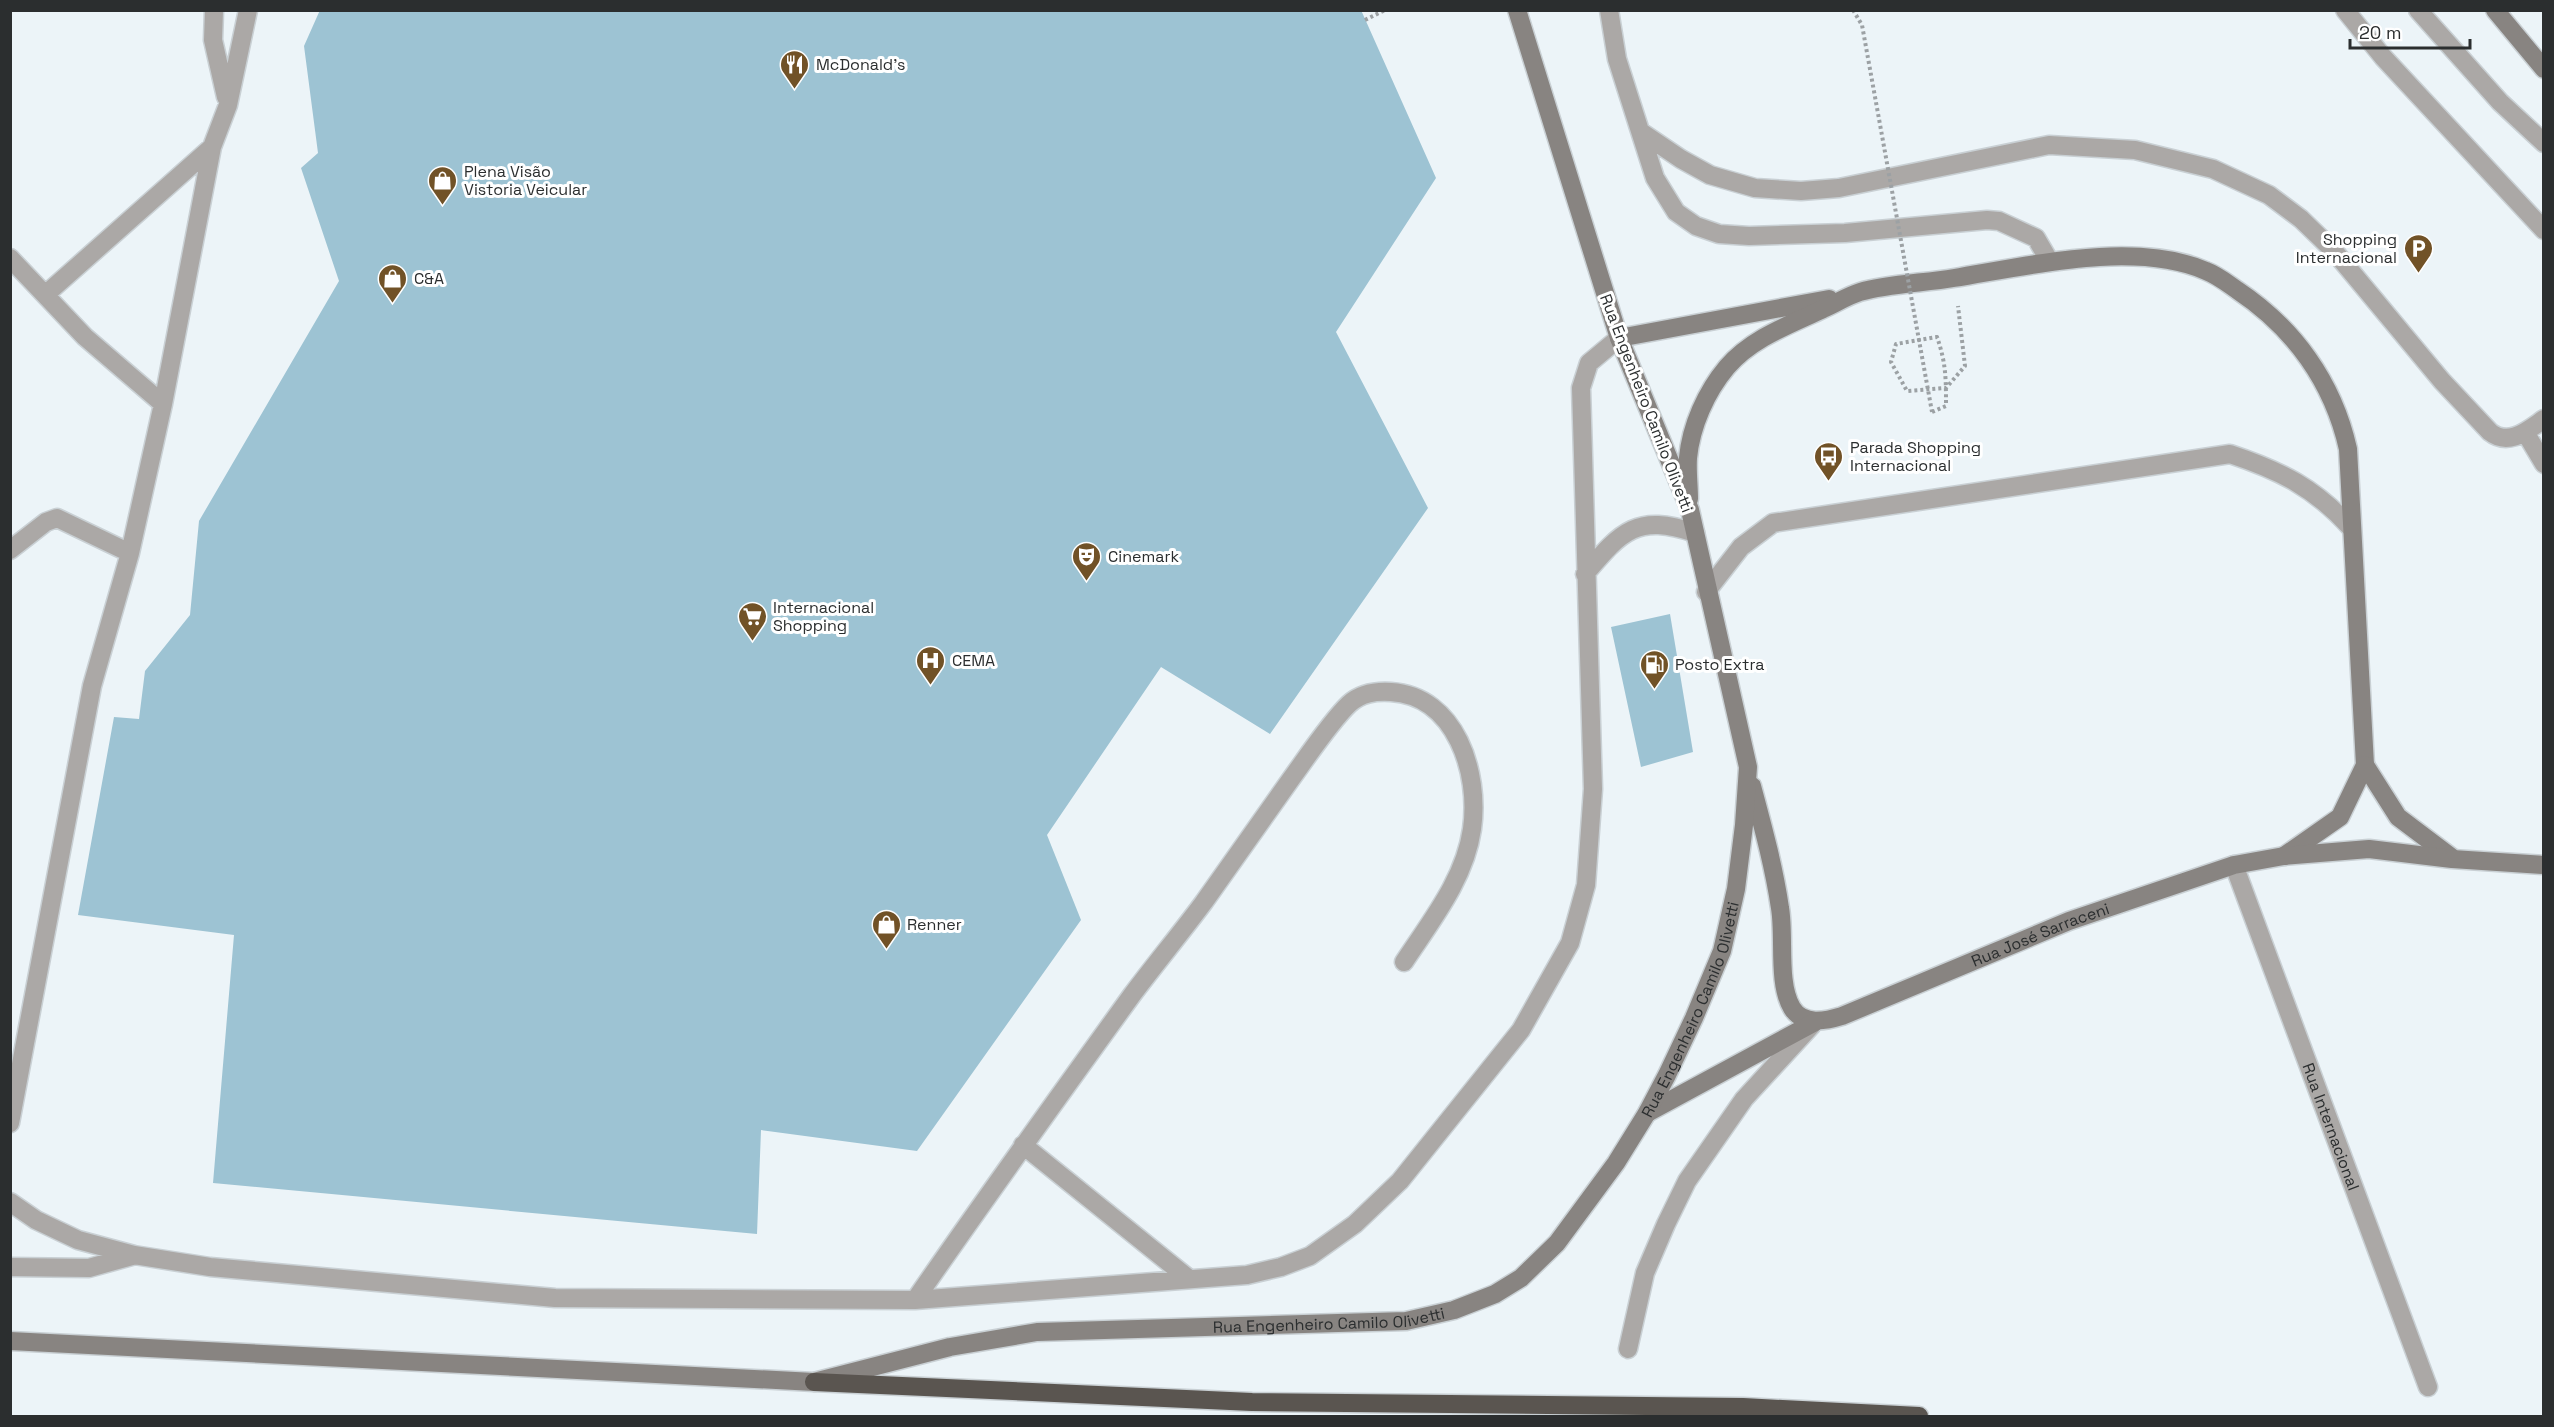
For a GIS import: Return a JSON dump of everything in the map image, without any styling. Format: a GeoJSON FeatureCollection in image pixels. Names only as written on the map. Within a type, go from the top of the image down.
{"type":"FeatureCollection","features":[{"type":"Feature","properties":{"kind":"highway"},"geometry":{"type":"LineString","coordinates":[[814,1382],[1252,1402],[1743,1407],[1919,1416]]}},
{"type":"Feature","properties":{"kind":"street"},"geometry":{"type":"LineString","coordinates":[[214,10],[213,40],[228,105]]}},
{"type":"Feature","properties":{"kind":"street"},"geometry":{"type":"LineString","coordinates":[[10,1124],[92,686],[130,553],[163,404],[212,147],[228,105],[248,10]]}},
{"type":"Feature","properties":{"kind":"street","name":"Rua Engenheiro Camilo Olivetti"},"geometry":{"type":"LineString","coordinates":[[10,1341],[814,1382],[950,1347],[1038,1332],[1406,1320],[1454,1310],[1495,1294],[1521,1278],[1557,1243],[1597,1191],[1647,1113],[1694,1018],[1722,951],[1737,879],[1748,767],[1689,510],[1619,339],[1517,10]]}},
{"type":"Feature","properties":{"kind":"street"},"geometry":{"type":"LineString","coordinates":[[1609,10],[1617,59],[1655,178],[1676,212],[1695,226],[1719,234],[1749,236],[1845,233],[1987,220],[1999,221],[2036,238],[2050,262]]}},
{"type":"Feature","properties":{"kind":"street"},"geometry":{"type":"LineString","coordinates":[[2345,10],[2383,57],[2544,230]]}},
{"type":"Feature","properties":{"kind":"street"},"geometry":{"type":"LineString","coordinates":[[2418,10],[2500,102],[2544,143]]}},
{"type":"Feature","properties":{"kind":"street"},"geometry":{"type":"LineString","coordinates":[[2495,10],[2544,69]]}},
{"type":"Feature","properties":{"kind":"street"},"geometry":{"type":"LineString","coordinates":[[1641,132],[1710,175],[1755,188],[1802,191],[1839,188],[2049,146],[2135,150],[2213,169],[2269,195],[2301,219],[2334,251],[2442,381],[2490,432],[2506,438],[2514,438],[2544,419]]}},
{"type":"Feature","properties":{"kind":"street"},"geometry":{"type":"LineString","coordinates":[[45,295],[212,147]]}},
{"type":"Feature","properties":{"kind":"street"},"geometry":{"type":"LineString","coordinates":[[10,1202],[36,1220],[78,1240],[134,1255],[210,1267],[555,1298],[915,1300],[1247,1275],[1281,1267],[1310,1256],[1355,1224],[1400,1181],[1521,1030],[1569,943],[1586,885],[1593,789],[1581,388],[1589,363],[1619,339],[1860,292],[2050,262],[2138,257],[2187,264],[2206,271],[2267,310],[2316,367],[2342,421],[2348,449],[2352,485],[2351,528],[2365,765],[2398,817],[2452,859]]}},
{"type":"Feature","properties":{"kind":"street"},"geometry":{"type":"LineString","coordinates":[[10,258],[85,337],[163,404]]}},
{"type":"Feature","properties":{"kind":"street"},"geometry":{"type":"LineString","coordinates":[[1689,510],[1688,458],[1696,421],[1709,392],[1727,367],[1748,347],[1777,329],[1860,292]]}},
{"type":"Feature","properties":{"kind":"street"},"geometry":{"type":"LineString","coordinates":[[2525,432],[2544,464]]}},
{"type":"Feature","properties":{"kind":"street"},"geometry":{"type":"LineString","coordinates":[[1706,592],[1741,547],[1773,523],[2230,454],[2271,468],[2293,479],[2340,516],[2351,528]]}},
{"type":"Feature","properties":{"kind":"street"},"geometry":{"type":"LineString","coordinates":[[10,550],[46,522],[57,518],[130,553]]}},
{"type":"Feature","properties":{"kind":"street"},"geometry":{"type":"LineString","coordinates":[[1585,574],[1612,543],[1634,528],[1655,524],[1695,534]]}},
{"type":"Feature","properties":{"kind":"street"},"geometry":{"type":"LineString","coordinates":[[915,1300],[1023,1145],[1192,918],[1306,758],[1350,702],[1373,690],[1400,692],[1427,704],[1445,719],[1462,746],[1474,785],[1472,830],[1462,866],[1446,901],[1404,962]]}},
{"type":"Feature","properties":{"kind":"street"},"geometry":{"type":"LineString","coordinates":[[2284,856],[2340,817],[2365,765]]}},
{"type":"Feature","properties":{"kind":"street"},"geometry":{"type":"LineString","coordinates":[[1628,1349],[1645,1273],[1688,1181],[1744,1099],[1815,1022],[1799,1016],[1792,1009],[1786,993],[1783,930],[1776,879],[1748,767]]}},
{"type":"Feature","properties":{"kind":"street","name":"Rua José Sarraceni"},"geometry":{"type":"LineString","coordinates":[[1647,1113],[1815,1022],[1842,1016],[2069,921],[2234,866],[2284,856],[2369,849],[2452,859],[2544,865]]}},
{"type":"Feature","properties":{"kind":"street","name":"Rua Internacional"},"geometry":{"type":"LineString","coordinates":[[2234,866],[2428,1387]]}},
{"type":"Feature","properties":{"kind":"street"},"geometry":{"type":"LineString","coordinates":[[1023,1145],[1188,1278]]}},
{"type":"Feature","properties":{"kind":"street"},"geometry":{"type":"LineString","coordinates":[[10,1267],[89,1268],[134,1255]]}},
{"type":"Feature","properties":{"kind":"path"},"geometry":{"type":"LineString","coordinates":[[1365,20],[1384,10]]}},
{"type":"Feature","properties":{"kind":"path"},"geometry":{"type":"LineString","coordinates":[[1853,10],[1862,25],[1918,340],[1928,389],[1932,411],[1946,406],[1946,387],[1946,363],[1937,337],[1918,340],[1896,344],[1891,362],[1906,391],[1928,389],[1946,387],[1965,366],[1954,278]]}},
{"type":"Feature","properties":{"kind":"building","name":"Internacional Shopping"},"geometry":{"type":"Polygon","coordinates":[[[320,10],[1361,10],[1436,178],[1336,332],[1428,508],[1270,734],[1161,667],[1047,835],[1081,920],[917,1151],[761,1130],[757,1234],[213,1183],[234,935],[78,915],[114,717],[139,719],[145,671],[190,615],[199,521],[339,281],[301,168],[318,153],[304,46],[320,10]]]}},
{"type":"Feature","properties":{"kind":"building","name":"Posto Extra"},"geometry":{"type":"Polygon","coordinates":[[[1670,614],[1693,752],[1641,767],[1611,627],[1670,614]]]}},
{"type":"Feature","properties":{"kind":"place","name":"McDonald's"},"geometry":{"type":"Point","coordinates":[795,90]}},
{"type":"Feature","properties":{"kind":"place","name":"Plena Visão Vistoria Veicular"},"geometry":{"type":"Point","coordinates":[443,206]}},
{"type":"Feature","properties":{"kind":"place","name":"Shopping Internacional"},"geometry":{"type":"Point","coordinates":[2418,274]}},
{"type":"Feature","properties":{"kind":"place","name":"C&A"},"geometry":{"type":"Point","coordinates":[393,304]}},
{"type":"Feature","properties":{"kind":"place","name":"Parada Shopping Internacional"},"geometry":{"type":"Point","coordinates":[1829,482]}},
{"type":"Feature","properties":{"kind":"place","name":"Cinemark"},"geometry":{"type":"Point","coordinates":[1087,582]}},
{"type":"Feature","properties":{"kind":"place","name":"Internacional Shopping"},"geometry":{"type":"Point","coordinates":[752,642]}},
{"type":"Feature","properties":{"kind":"place","name":"CEMA"},"geometry":{"type":"Point","coordinates":[931,686]}},
{"type":"Feature","properties":{"kind":"place","name":"Posto Extra"},"geometry":{"type":"Point","coordinates":[1654,690]}},
{"type":"Feature","properties":{"kind":"place","name":"Renner"},"geometry":{"type":"Point","coordinates":[886,950]}}]}
